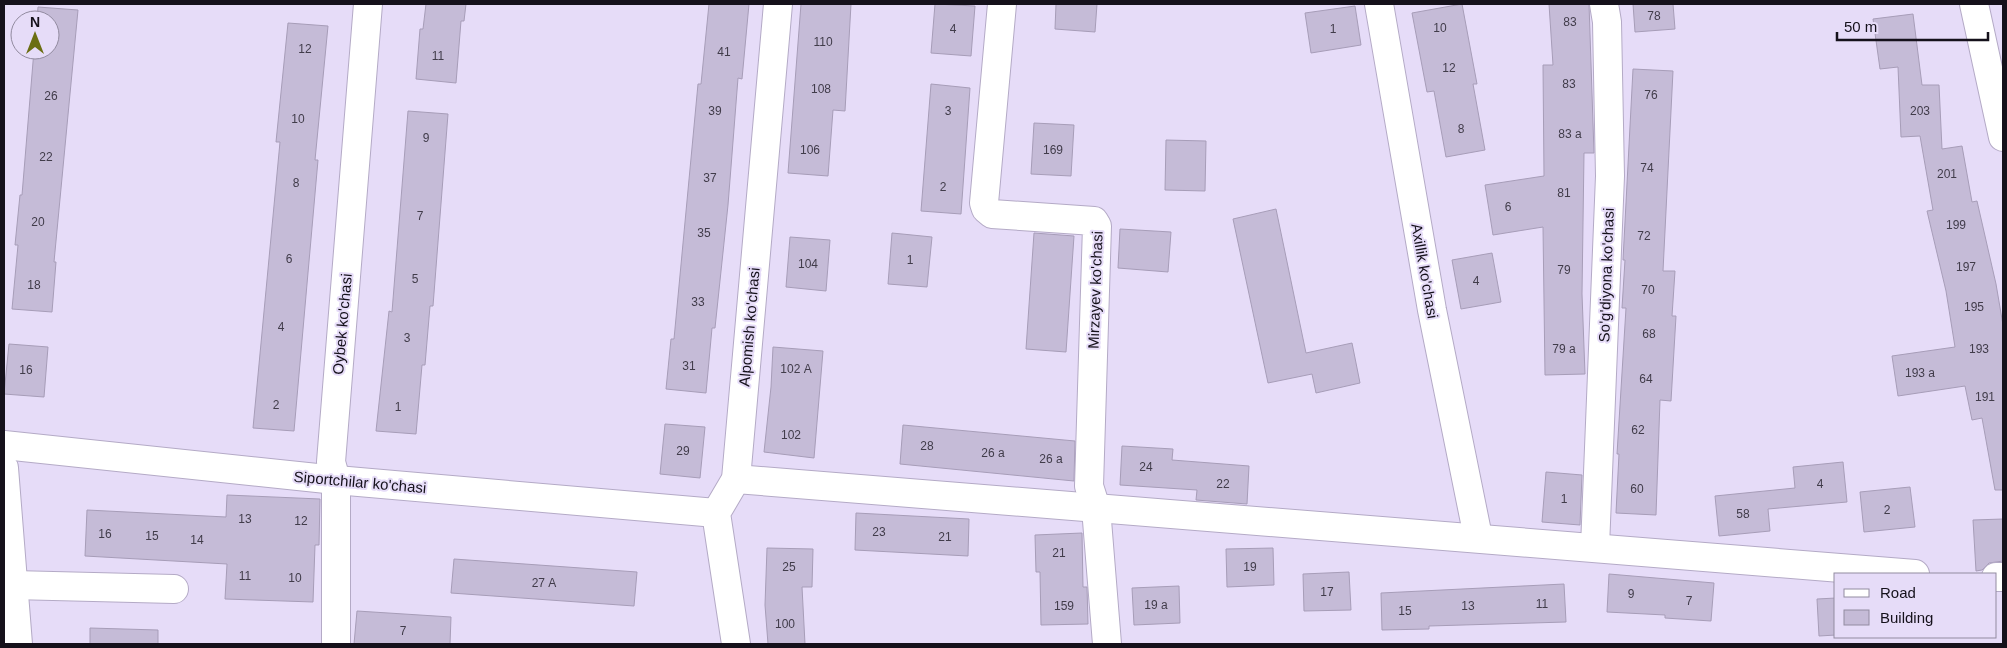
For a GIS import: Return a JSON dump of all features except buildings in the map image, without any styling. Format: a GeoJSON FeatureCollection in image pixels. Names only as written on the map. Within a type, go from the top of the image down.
{"type":"FeatureCollection","features":[{"type":"Feature","properties":{"kind":"street","name":"Oybek ko'chasi"},"geometry":{"type":"LineString","coordinates":[[336,644],[336,480],[331,462],[368,4]]}},
{"type":"Feature","properties":{"kind":"street","name":"Alpomish ko'chasi"},"geometry":{"type":"LineString","coordinates":[[716,513],[736,479],[778,4]]}},
{"type":"Feature","properties":{"kind":"street","name":"Mirzayev ko'chasi"},"geometry":{"type":"LineString","coordinates":[[1002,4],[984,203],[986,209],[992,214],[1097,223],[1089,486],[1096,508],[1107,644]]}},
{"type":"Feature","properties":{"kind":"street","name":"Axillik ko'chasi"},"geometry":{"type":"LineString","coordinates":[[1382,4],[1432,310],[1478,537]]}},
{"type":"Feature","properties":{"kind":"street","name":"So'g'diyona ko'chasi"},"geometry":{"type":"LineString","coordinates":[[1595,547],[1610,176],[1608,22],[1604,4]]}},
{"type":"Feature","properties":{"kind":"street"},"geometry":{"type":"LineString","coordinates":[[1974,4],[2003,137]]}},
{"type":"Feature","properties":{"kind":"street","name":"Siportchilar ko'chasi"},"geometry":{"type":"LineString","coordinates":[[4,445],[336,480],[716,513]]}},
{"type":"Feature","properties":{"kind":"street"},"geometry":{"type":"LineString","coordinates":[[4,468],[18,644]]}},
{"type":"Feature","properties":{"kind":"street"},"geometry":{"type":"LineString","coordinates":[[736,479],[1478,537],[1903,573]]}},
{"type":"Feature","properties":{"kind":"street"},"geometry":{"type":"LineString","coordinates":[[716,513],[736,644]]}},
{"type":"Feature","properties":{"kind":"street"},"geometry":{"type":"LineString","coordinates":[[13,585],[174,588]]}}]}
